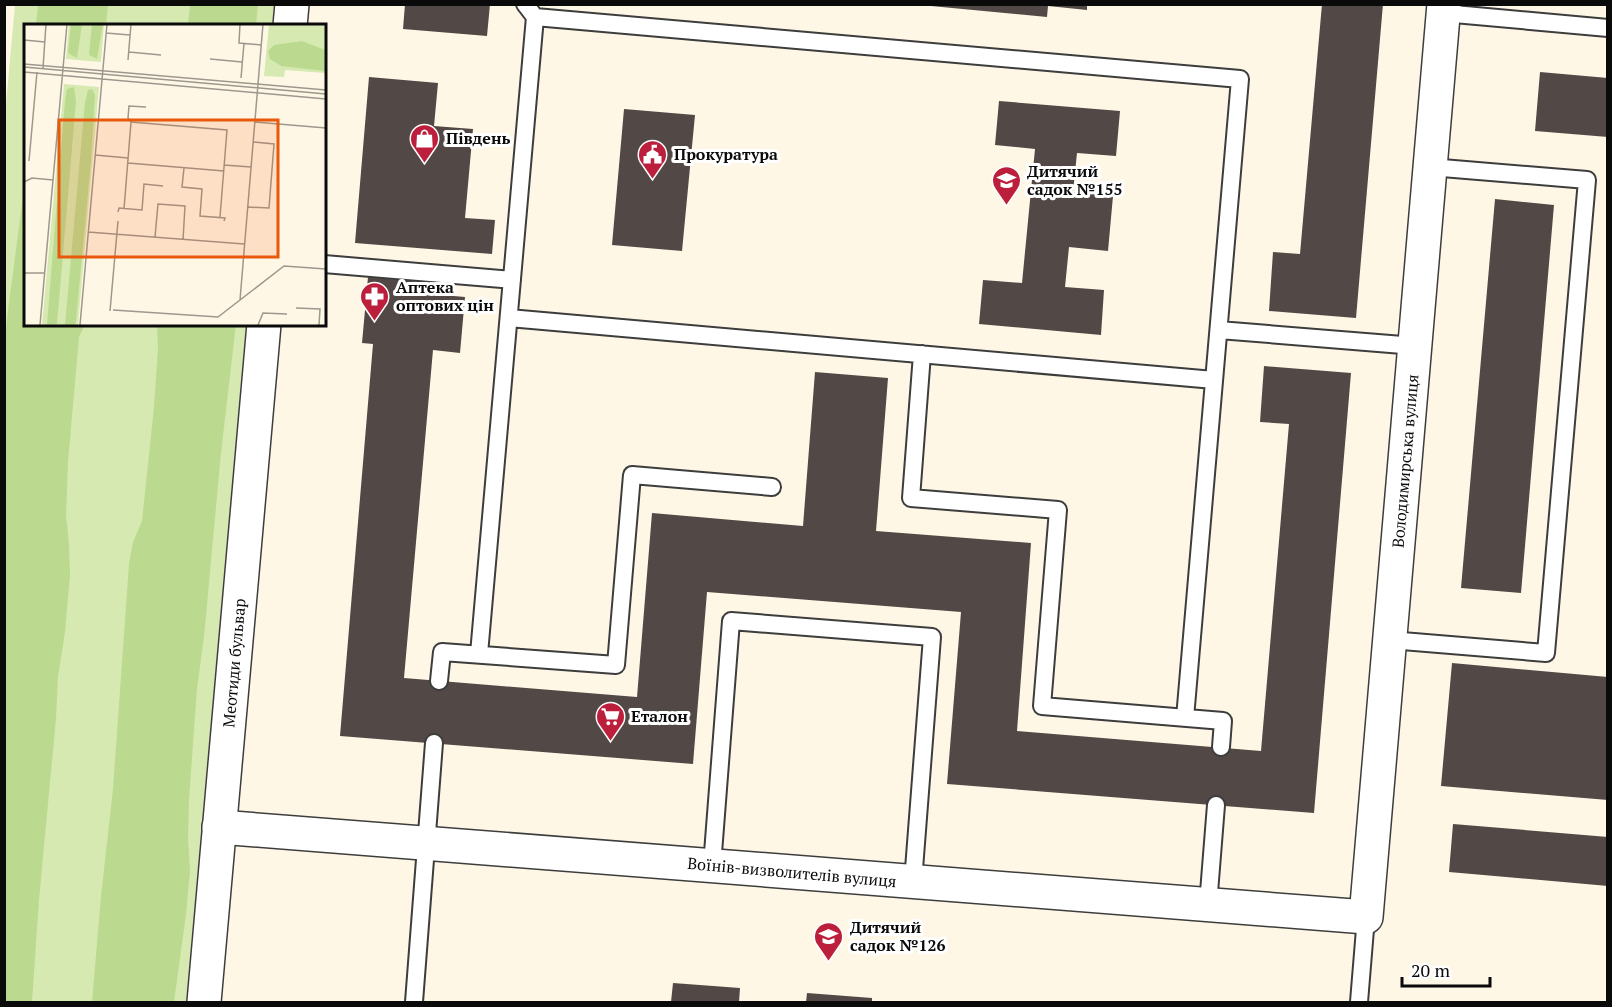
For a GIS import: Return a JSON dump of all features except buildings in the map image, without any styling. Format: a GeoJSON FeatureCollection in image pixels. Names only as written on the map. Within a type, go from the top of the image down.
{"type":"FeatureCollection","features":[{"type":"Feature","properties":{"kind":"street"},"geometry":{"type":"LineString","coordinates":[[290,24],[292,4]]}},
{"type":"Feature","properties":{"kind":"street","name":"Володимирська вулиця"},"geometry":{"type":"LineString","coordinates":[[1366,918],[1444,9]]}},
{"type":"Feature","properties":{"kind":"street","name":"Меотиди бульвар"},"geometry":{"type":"LineString","coordinates":[[204,1002],[264,326]]}},
{"type":"Feature","properties":{"kind":"street","name":"Воїнів-визволителів вулиця"},"geometry":{"type":"LineString","coordinates":[[219,827],[1366,918]]}},
{"type":"Feature","properties":{"kind":"lane"},"geometry":{"type":"LineString","coordinates":[[1444,9],[1608,28]]}},
{"type":"Feature","properties":{"kind":"lane"},"geometry":{"type":"LineString","coordinates":[[479,654],[509,318],[530,10],[573,12],[1240,79],[1185,718]]}},
{"type":"Feature","properties":{"kind":"lane"},"geometry":{"type":"LineString","coordinates":[[1390,640],[1546,653],[1584,216],[1587,180],[1430,167]]}},
{"type":"Feature","properties":{"kind":"lane"},"geometry":{"type":"LineString","coordinates":[[326,264],[512,280]]}},
{"type":"Feature","properties":{"kind":"lane"},"geometry":{"type":"LineString","coordinates":[[509,318],[1214,380]]}},
{"type":"Feature","properties":{"kind":"lane"},"geometry":{"type":"LineString","coordinates":[[1219,330],[1415,346]]}},
{"type":"Feature","properties":{"kind":"lane"},"geometry":{"type":"LineString","coordinates":[[922,354],[910,498],[1058,510],[1042,706],[1223,721],[1221,747]]}},
{"type":"Feature","properties":{"kind":"lane"},"geometry":{"type":"LineString","coordinates":[[439,681],[442,652],[616,665],[632,475],[772,487]]}},
{"type":"Feature","properties":{"kind":"lane"},"geometry":{"type":"LineString","coordinates":[[712,866],[731,621],[932,637],[913,882]]}},
{"type":"Feature","properties":{"kind":"lane"},"geometry":{"type":"LineString","coordinates":[[414,1002],[434,743]]}},
{"type":"Feature","properties":{"kind":"lane"},"geometry":{"type":"LineString","coordinates":[[1208,905],[1216,805]]}},
{"type":"Feature","properties":{"kind":"lane"},"geometry":{"type":"LineString","coordinates":[[1359,1002],[1366,918]]}},
{"type":"Feature","properties":{"kind":"green space"},"geometry":{"type":"Polygon","coordinates":[[[15,5],[274,5],[272,24],[24,24],[24,326],[246,326],[186,1002],[5,1002],[4,126],[15,5]]]}},
{"type":"Feature","properties":{"kind":"green space"},"geometry":{"type":"Polygon","coordinates":[[[38,5],[108,5],[106,24],[36,24],[38,5]]]}},
{"type":"Feature","properties":{"kind":"green space"},"geometry":{"type":"Polygon","coordinates":[[[190,5],[258,5],[256,24],[188,24],[190,5]]]}},
{"type":"Feature","properties":{"kind":"green space"},"geometry":{"type":"Polygon","coordinates":[[[24,189],[24,326],[84,326],[79,337],[68,462],[66,515],[70,575],[58,677],[32,1002],[5,1002],[4,347],[24,189]]]}},
{"type":"Feature","properties":{"kind":"green space"},"geometry":{"type":"Polygon","coordinates":[[[157,326],[236,326],[197,689],[189,799],[190,871],[186,914],[174,1002],[92,1002],[113,789],[129,564],[133,542],[142,521],[158,348],[157,326]]]}},
{"type":"Feature","properties":{"kind":"place","name":"Південь"},"geometry":{"type":"Point","coordinates":[425,164]}},
{"type":"Feature","properties":{"kind":"place","name":"Прокуратура"},"geometry":{"type":"Point","coordinates":[653,180]}},
{"type":"Feature","properties":{"kind":"place","name":"Дитячий садок №155"},"geometry":{"type":"Point","coordinates":[1006,206]}},
{"type":"Feature","properties":{"kind":"place","name":"Аптека оптових цін"},"geometry":{"type":"Point","coordinates":[375,322]}},
{"type":"Feature","properties":{"kind":"place","name":"Еталон"},"geometry":{"type":"Point","coordinates":[610,742]}},
{"type":"Feature","properties":{"kind":"place","name":"Дитячий садок №126"},"geometry":{"type":"Point","coordinates":[829,962]}}]}
